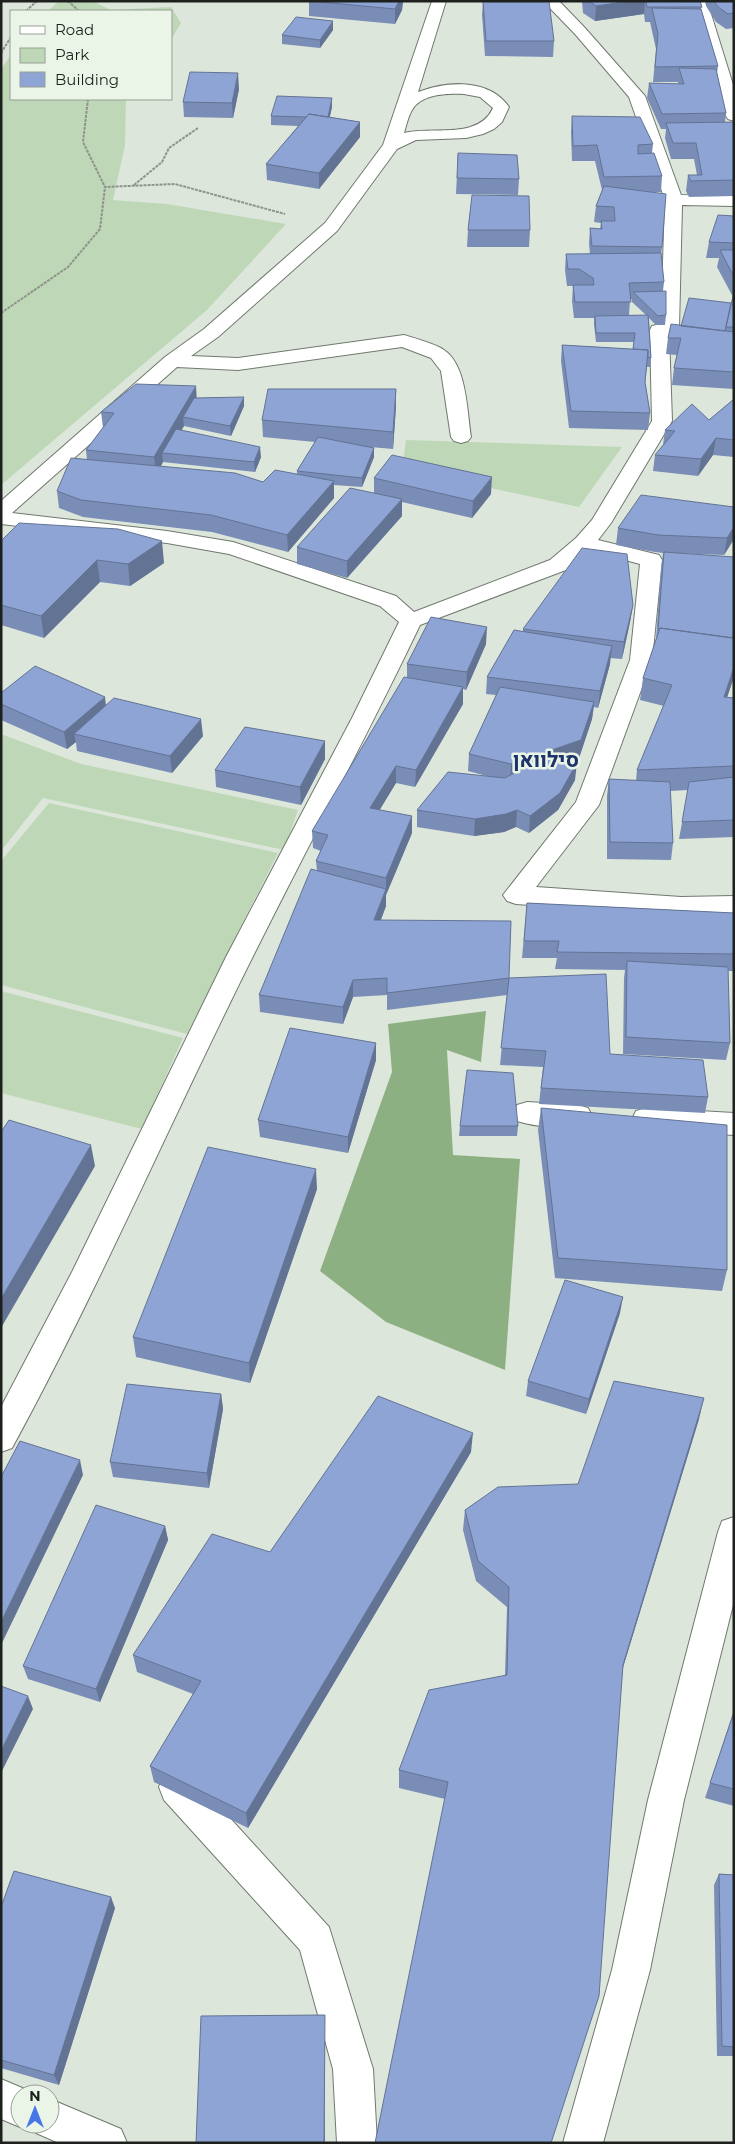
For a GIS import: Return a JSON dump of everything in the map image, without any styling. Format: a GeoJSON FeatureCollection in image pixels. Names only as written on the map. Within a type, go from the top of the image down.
{"type":"FeatureCollection","features":[{"type":"Feature","properties":{"kind":"street"},"geometry":{"type":"LineString","coordinates":[[1,512],[172,361],[211,333],[331,227],[391,145],[439,1]]}},
{"type":"Feature","properties":{"kind":"street"},"geometry":{"type":"LineString","coordinates":[[1,1438],[37,1374],[216,1004],[370,708],[411,621],[558,565],[584,543],[601,523],[662,421],[659,330],[670,328],[674,200],[637,96],[580,31],[550,1]]}},
{"type":"Feature","properties":{"kind":"street"},"geometry":{"type":"LineString","coordinates":[[700,1],[720,44],[734,116]]}},
{"type":"Feature","properties":{"kind":"street"},"geometry":{"type":"LineString","coordinates":[[391,145],[416,135],[476,131],[490,125],[498,117],[501,107],[494,98],[482,92],[448,89],[419,96],[405,107]]}},
{"type":"Feature","properties":{"kind":"street"},"geometry":{"type":"LineString","coordinates":[[652,135],[670,134]]}},
{"type":"Feature","properties":{"kind":"street"},"geometry":{"type":"LineString","coordinates":[[674,200],[734,201]]}},
{"type":"Feature","properties":{"kind":"street"},"geometry":{"type":"LineString","coordinates":[[172,361],[238,364],[404,341],[438,354],[451,372],[461,437]]}},
{"type":"Feature","properties":{"kind":"street"},"geometry":{"type":"LineString","coordinates":[[1,518],[167,537],[232,548],[388,601],[411,621]]}},
{"type":"Feature","properties":{"kind":"street"},"geometry":{"type":"LineString","coordinates":[[584,543],[660,560],[641,660],[587,805],[516,895],[681,906],[734,905]]}},
{"type":"Feature","properties":{"kind":"street"},"geometry":{"type":"LineString","coordinates":[[527,1113],[734,1124]]}},
{"type":"Feature","properties":{"kind":"street"},"geometry":{"type":"LineString","coordinates":[[583,2143],[631,1970],[666,1800],[734,1532]]}},
{"type":"Feature","properties":{"kind":"street"},"geometry":{"type":"LineString","coordinates":[[177,1787],[316,1940],[353,2069],[357,2143]]}},
{"type":"Feature","properties":{"kind":"street"},"geometry":{"type":"LineString","coordinates":[[60,2123],[107,2143]]}},
{"type":"Feature","properties":{"kind":"path"},"geometry":{"type":"LineString","coordinates":[[27,10],[37,1]]}},
{"type":"Feature","properties":{"kind":"path"},"geometry":{"type":"LineString","coordinates":[[68,1],[78,10]]}},
{"type":"Feature","properties":{"kind":"path"},"geometry":{"type":"LineString","coordinates":[[1,53],[10,39]]}},
{"type":"Feature","properties":{"kind":"path"},"geometry":{"type":"LineString","coordinates":[[1,313],[68,268],[100,229],[106,187],[83,142],[88,100]]}},
{"type":"Feature","properties":{"kind":"path"},"geometry":{"type":"LineString","coordinates":[[133,186],[162,162],[169,148],[198,128]]}},
{"type":"Feature","properties":{"kind":"path"},"geometry":{"type":"LineString","coordinates":[[106,187],[175,184],[331,227]]}},
{"type":"Feature","properties":{"kind":"green space"},"geometry":{"type":"Polygon","coordinates":[[[59,1],[93,1],[110,10],[49,10],[59,1]]]}},
{"type":"Feature","properties":{"kind":"green space"},"geometry":{"type":"Polygon","coordinates":[[[171,7],[181,23],[172,38],[172,10],[110,10],[171,7]]]}},
{"type":"Feature","properties":{"kind":"green space"},"geometry":{"type":"Polygon","coordinates":[[[10,56],[10,100],[126,100],[125,145],[113,200],[167,204],[286,224],[207,310],[1,485],[1,69],[10,56]]]}},
{"type":"Feature","properties":{"kind":"green space"},"geometry":{"type":"Polygon","coordinates":[[[406,440],[622,447],[579,507],[402,469],[406,440]]]}},
{"type":"Feature","properties":{"kind":"green space"},"geometry":{"type":"Polygon","coordinates":[[[1,734],[81,764],[298,810],[284,850],[43,798],[1,851],[1,734]]]}},
{"type":"Feature","properties":{"kind":"green space"},"geometry":{"type":"Polygon","coordinates":[[[49,803],[278,853],[187,1034],[1,985],[1,861],[49,803]]]}},
{"type":"Feature","properties":{"kind":"green space"},"geometry":{"type":"Polygon","coordinates":[[[1,991],[183,1038],[142,1129],[1,1093],[1,991]]]}},
{"type":"Feature","properties":{"kind":"green space"},"geometry":{"type":"Polygon","coordinates":[[[486,1011],[481,1062],[447,1050],[453,1155],[520,1159],[505,1370],[386,1322],[320,1271],[392,1072],[388,1024],[486,1011]]]}},
{"type":"Feature","properties":{"kind":"building"},"geometry":{"type":"Polygon","coordinates":[[[311,1],[399,1],[395,9],[311,1]]]}},
{"type":"Feature","properties":{"kind":"building"},"geometry":{"type":"Polygon","coordinates":[[[483,1],[549,1],[554,41],[486,41],[483,1]]]}},
{"type":"Feature","properties":{"kind":"building"},"geometry":{"type":"Polygon","coordinates":[[[589,1],[630,1],[596,6],[589,1]]]}},
{"type":"Feature","properties":{"kind":"building"},"geometry":{"type":"Polygon","coordinates":[[[646,1],[700,1],[702,7],[647,7],[646,1]]]}},
{"type":"Feature","properties":{"kind":"building"},"geometry":{"type":"Polygon","coordinates":[[[714,1],[734,1],[734,13],[728,14],[718,7],[714,1]]]}},
{"type":"Feature","properties":{"kind":"building"},"geometry":{"type":"Polygon","coordinates":[[[652,8],[701,9],[718,66],[655,67],[658,34],[652,8]]]}},
{"type":"Feature","properties":{"kind":"building"},"geometry":{"type":"Polygon","coordinates":[[[296,17],[333,21],[320,40],[282,35],[296,17]]]}},
{"type":"Feature","properties":{"kind":"building"},"geometry":{"type":"Polygon","coordinates":[[[679,68],[716,69],[726,113],[662,114],[649,83],[684,84],[679,68]]]}},
{"type":"Feature","properties":{"kind":"building"},"geometry":{"type":"Polygon","coordinates":[[[190,72],[238,73],[232,103],[183,102],[190,72]]]}},
{"type":"Feature","properties":{"kind":"building"},"geometry":{"type":"Polygon","coordinates":[[[277,96],[332,98],[328,117],[309,114],[306,117],[271,116],[277,96]]]}},
{"type":"Feature","properties":{"kind":"building"},"geometry":{"type":"Polygon","coordinates":[[[309,114],[360,122],[319,173],[266,164],[309,114]]]}},
{"type":"Feature","properties":{"kind":"building"},"geometry":{"type":"Polygon","coordinates":[[[572,116],[640,117],[653,144],[638,145],[638,154],[654,153],[662,176],[604,177],[597,145],[573,146],[572,116]]]}},
{"type":"Feature","properties":{"kind":"building"},"geometry":{"type":"Polygon","coordinates":[[[734,122],[734,180],[691,181],[688,175],[702,175],[696,143],[673,143],[666,123],[734,122]]]}},
{"type":"Feature","properties":{"kind":"building"},"geometry":{"type":"Polygon","coordinates":[[[458,153],[517,155],[519,179],[457,178],[458,153]]]}},
{"type":"Feature","properties":{"kind":"building"},"geometry":{"type":"Polygon","coordinates":[[[604,186],[666,194],[662,247],[592,246],[590,228],[602,229],[601,221],[615,221],[614,207],[596,206],[604,186]]]}},
{"type":"Feature","properties":{"kind":"building"},"geometry":{"type":"Polygon","coordinates":[[[472,195],[529,196],[530,230],[468,230],[472,195]]]}},
{"type":"Feature","properties":{"kind":"building"},"geometry":{"type":"Polygon","coordinates":[[[718,215],[734,216],[734,243],[709,242],[718,215]]]}},
{"type":"Feature","properties":{"kind":"building"},"geometry":{"type":"Polygon","coordinates":[[[720,250],[734,250],[734,277],[720,250]]]}},
{"type":"Feature","properties":{"kind":"building"},"geometry":{"type":"Polygon","coordinates":[[[661,253],[664,282],[629,283],[631,302],[575,302],[573,285],[594,285],[593,278],[579,269],[568,269],[566,254],[661,253]]]}},
{"type":"Feature","properties":{"kind":"building"},"geometry":{"type":"Polygon","coordinates":[[[666,291],[666,315],[658,316],[633,292],[666,291]]]}},
{"type":"Feature","properties":{"kind":"building"},"geometry":{"type":"Polygon","coordinates":[[[734,292],[734,327],[726,327],[734,292]]]}},
{"type":"Feature","properties":{"kind":"building"},"geometry":{"type":"Polygon","coordinates":[[[689,298],[731,303],[725,331],[681,326],[689,298]]]}},
{"type":"Feature","properties":{"kind":"building"},"geometry":{"type":"Polygon","coordinates":[[[648,315],[651,358],[648,357],[648,350],[633,349],[635,333],[596,333],[595,316],[648,315]]]}},
{"type":"Feature","properties":{"kind":"building"},"geometry":{"type":"Polygon","coordinates":[[[671,324],[734,332],[734,372],[674,368],[681,338],[668,338],[671,324]]]}},
{"type":"Feature","properties":{"kind":"building"},"geometry":{"type":"Polygon","coordinates":[[[562,345],[648,350],[645,382],[650,413],[571,411],[562,345]]]}},
{"type":"Feature","properties":{"kind":"building"},"geometry":{"type":"Polygon","coordinates":[[[136,384],[196,386],[154,457],[86,450],[114,413],[101,412],[136,384]]]}},
{"type":"Feature","properties":{"kind":"building"},"geometry":{"type":"Polygon","coordinates":[[[268,389],[396,389],[393,432],[262,420],[268,389]]]}},
{"type":"Feature","properties":{"kind":"building"},"geometry":{"type":"Polygon","coordinates":[[[244,397],[230,426],[183,417],[194,398],[244,397]]]}},
{"type":"Feature","properties":{"kind":"building"},"geometry":{"type":"Polygon","coordinates":[[[734,399],[734,440],[716,438],[701,459],[655,455],[675,431],[665,430],[692,404],[709,420],[734,399]]]}},
{"type":"Feature","properties":{"kind":"building"},"geometry":{"type":"Polygon","coordinates":[[[176,429],[260,447],[254,462],[162,453],[176,429]]]}},
{"type":"Feature","properties":{"kind":"building"},"geometry":{"type":"Polygon","coordinates":[[[318,437],[374,448],[362,478],[297,471],[318,437]]]}},
{"type":"Feature","properties":{"kind":"building"},"geometry":{"type":"Polygon","coordinates":[[[392,455],[492,477],[473,501],[374,478],[392,455]]]}},
{"type":"Feature","properties":{"kind":"building"},"geometry":{"type":"Polygon","coordinates":[[[71,458],[235,473],[263,482],[275,470],[334,481],[287,535],[211,515],[81,500],[57,491],[71,458]]]}},
{"type":"Feature","properties":{"kind":"building"},"geometry":{"type":"Polygon","coordinates":[[[350,488],[402,499],[347,561],[297,547],[350,488]]]}},
{"type":"Feature","properties":{"kind":"building"},"geometry":{"type":"Polygon","coordinates":[[[641,495],[734,507],[734,527],[727,538],[658,535],[618,528],[641,495]]]}},
{"type":"Feature","properties":{"kind":"building"},"geometry":{"type":"Polygon","coordinates":[[[19,523],[118,529],[162,541],[128,564],[97,560],[41,616],[1,605],[1,541],[19,523]]]}},
{"type":"Feature","properties":{"kind":"building"},"geometry":{"type":"Polygon","coordinates":[[[582,548],[627,554],[633,605],[624,642],[523,629],[582,548]]]}},
{"type":"Feature","properties":{"kind":"building"},"geometry":{"type":"Polygon","coordinates":[[[664,552],[734,557],[734,635],[732,638],[658,629],[664,552]]]}},
{"type":"Feature","properties":{"kind":"building"},"geometry":{"type":"Polygon","coordinates":[[[431,617],[487,627],[467,672],[407,664],[431,617]]]}},
{"type":"Feature","properties":{"kind":"building"},"geometry":{"type":"Polygon","coordinates":[[[660,628],[734,638],[734,667],[724,697],[734,698],[734,766],[637,770],[672,685],[643,678],[660,628]]]}},
{"type":"Feature","properties":{"kind":"building"},"geometry":{"type":"Polygon","coordinates":[[[514,630],[612,646],[600,691],[487,677],[514,630]]]}},
{"type":"Feature","properties":{"kind":"building"},"geometry":{"type":"Polygon","coordinates":[[[35,666],[105,697],[64,732],[1,704],[1,693],[35,666]]]}},
{"type":"Feature","properties":{"kind":"building"},"geometry":{"type":"Polygon","coordinates":[[[404,677],[463,687],[416,770],[396,766],[370,808],[412,816],[386,878],[316,861],[328,835],[312,831],[404,677]]]}},
{"type":"Feature","properties":{"kind":"building"},"geometry":{"type":"Polygon","coordinates":[[[500,687],[594,702],[581,740],[511,764],[469,754],[500,687]]]}},
{"type":"Feature","properties":{"kind":"building"},"geometry":{"type":"Polygon","coordinates":[[[114,698],[201,719],[170,756],[74,734],[114,698]]]}},
{"type":"Feature","properties":{"kind":"building"},"geometry":{"type":"Polygon","coordinates":[[[245,727],[325,741],[300,787],[215,770],[245,727]]]}},
{"type":"Feature","properties":{"kind":"building"},"geometry":{"type":"Polygon","coordinates":[[[541,754],[577,763],[560,793],[530,816],[517,810],[506,814],[475,819],[417,810],[448,772],[505,778],[541,754]]]}},
{"type":"Feature","properties":{"kind":"building"},"geometry":{"type":"Polygon","coordinates":[[[734,777],[734,820],[682,822],[689,782],[734,777]]]}},
{"type":"Feature","properties":{"kind":"building"},"geometry":{"type":"Polygon","coordinates":[[[609,779],[670,782],[673,843],[610,842],[609,779]]]}},
{"type":"Feature","properties":{"kind":"building"},"geometry":{"type":"Polygon","coordinates":[[[311,869],[386,889],[374,920],[511,921],[509,978],[387,993],[387,978],[353,980],[343,1007],[259,995],[311,869]]]}},
{"type":"Feature","properties":{"kind":"building"},"geometry":{"type":"Polygon","coordinates":[[[527,903],[734,913],[734,954],[557,952],[559,941],[524,941],[527,903]]]}},
{"type":"Feature","properties":{"kind":"building"},"geometry":{"type":"Polygon","coordinates":[[[627,961],[728,967],[730,1043],[626,1037],[627,961]]]}},
{"type":"Feature","properties":{"kind":"building"},"geometry":{"type":"Polygon","coordinates":[[[606,974],[610,1054],[703,1060],[708,1097],[541,1088],[546,1051],[501,1048],[509,978],[606,974]]]}},
{"type":"Feature","properties":{"kind":"building"},"geometry":{"type":"Polygon","coordinates":[[[290,1028],[376,1043],[348,1137],[258,1120],[290,1028]]]}},
{"type":"Feature","properties":{"kind":"building"},"geometry":{"type":"Polygon","coordinates":[[[467,1070],[513,1073],[518,1126],[460,1126],[467,1070]]]}},
{"type":"Feature","properties":{"kind":"building"},"geometry":{"type":"Polygon","coordinates":[[[541,1108],[727,1125],[727,1270],[558,1258],[541,1108]]]}},
{"type":"Feature","properties":{"kind":"building"},"geometry":{"type":"Polygon","coordinates":[[[9,1120],[91,1145],[1,1299],[1,1132],[9,1120]]]}},
{"type":"Feature","properties":{"kind":"building"},"geometry":{"type":"Polygon","coordinates":[[[208,1147],[316,1169],[249,1363],[133,1337],[208,1147]]]}},
{"type":"Feature","properties":{"kind":"building"},"geometry":{"type":"Polygon","coordinates":[[[565,1280],[623,1297],[589,1399],[528,1381],[565,1280]]]}},
{"type":"Feature","properties":{"kind":"building"},"geometry":{"type":"Polygon","coordinates":[[[614,1381],[704,1398],[623,1665],[599,1996],[551,2143],[375,2143],[448,1782],[399,1770],[429,1690],[507,1675],[509,1587],[478,1561],[465,1510],[498,1487],[578,1484],[614,1381]]]}},
{"type":"Feature","properties":{"kind":"building"},"geometry":{"type":"Polygon","coordinates":[[[127,1384],[221,1394],[207,1473],[110,1462],[127,1384]]]}},
{"type":"Feature","properties":{"kind":"building"},"geometry":{"type":"Polygon","coordinates":[[[378,1396],[473,1433],[246,1813],[150,1766],[201,1681],[133,1655],[212,1534],[270,1552],[378,1396]]]}},
{"type":"Feature","properties":{"kind":"building"},"geometry":{"type":"Polygon","coordinates":[[[20,1441],[80,1460],[1,1622],[1,1477],[20,1441]]]}},
{"type":"Feature","properties":{"kind":"building"},"geometry":{"type":"Polygon","coordinates":[[[96,1505],[165,1526],[96,1689],[23,1666],[96,1505]]]}},
{"type":"Feature","properties":{"kind":"building"},"geometry":{"type":"Polygon","coordinates":[[[1,1686],[28,1696],[1,1751],[1,1686]]]}},
{"type":"Feature","properties":{"kind":"building"},"geometry":{"type":"Polygon","coordinates":[[[734,1712],[734,1789],[710,1783],[734,1712]]]}},
{"type":"Feature","properties":{"kind":"building"},"geometry":{"type":"Polygon","coordinates":[[[14,1871],[111,1897],[54,2075],[1,2060],[1,1907],[14,1871]]]}},
{"type":"Feature","properties":{"kind":"building"},"geometry":{"type":"Polygon","coordinates":[[[719,1874],[734,1875],[734,2047],[722,2046],[719,1874]]]}},
{"type":"Feature","properties":{"kind":"building"},"geometry":{"type":"Polygon","coordinates":[[[325,2015],[324,2143],[196,2143],[201,2016],[325,2015]]]}},
{"type":"Feature","properties":{"kind":"district","name":"סילוואן"},"geometry":{"type":"Point","coordinates":[546,760]}}]}
